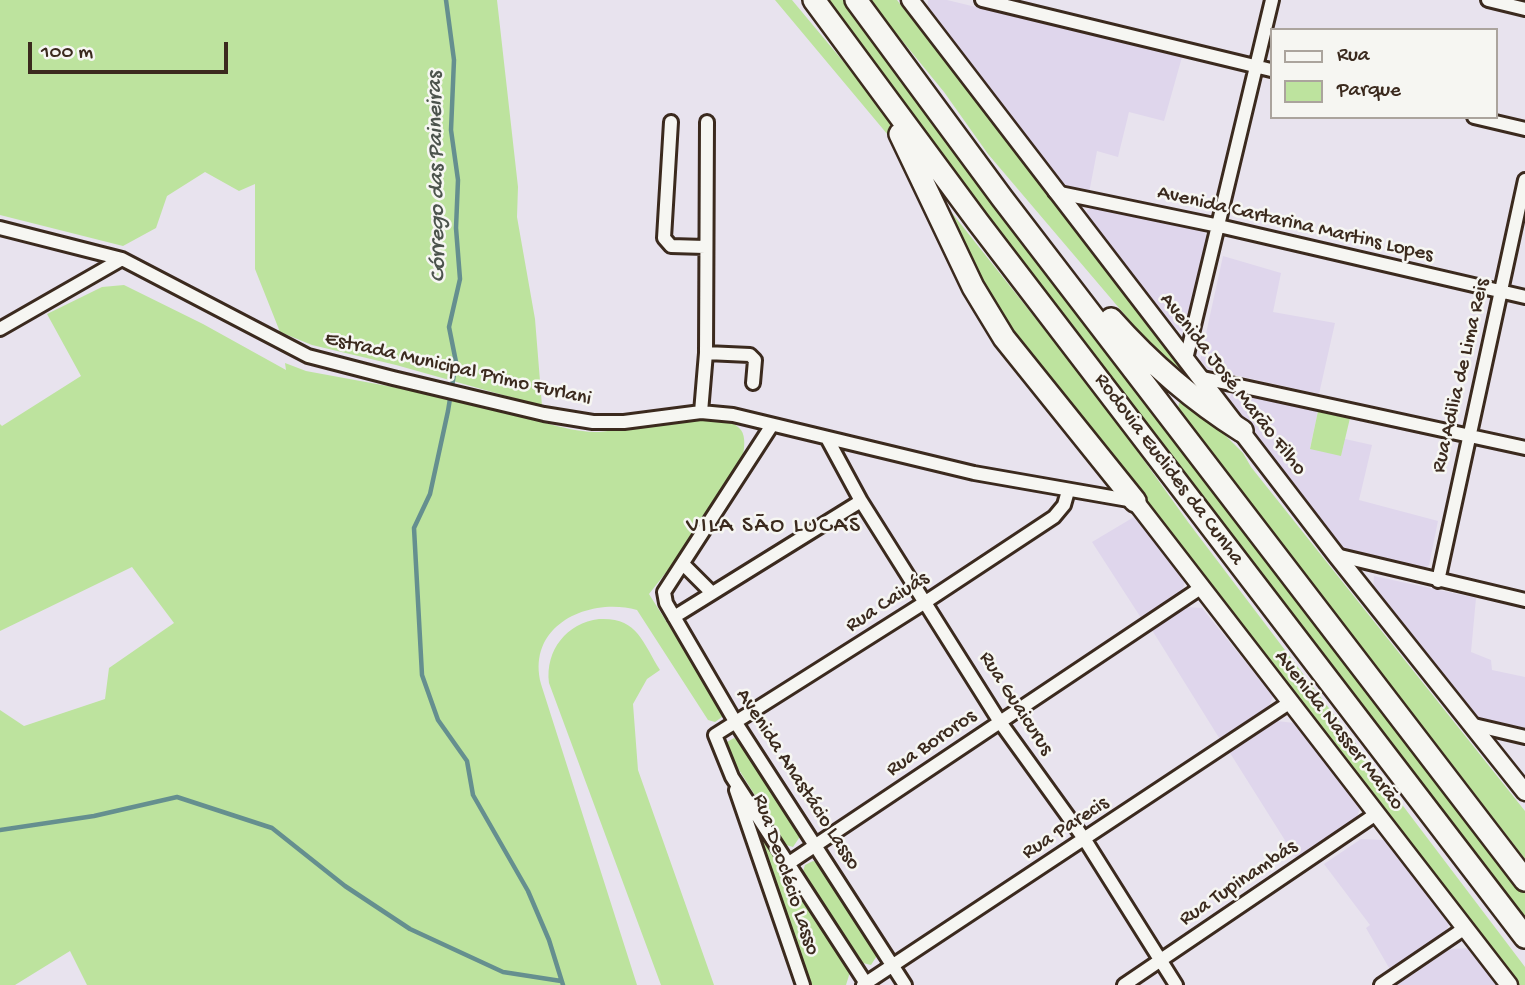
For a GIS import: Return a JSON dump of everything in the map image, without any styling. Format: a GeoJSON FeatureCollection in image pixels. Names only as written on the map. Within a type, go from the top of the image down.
{"type":"FeatureCollection","features":[{"type":"Feature","properties":{"kind":"highway","name":"Rodovia Euclides da Cunha"},"geometry":{"type":"LineString","coordinates":[[814,0],[1525,937]]}},
{"type":"Feature","properties":{"kind":"highway","name":"Rodovia Euclides da Cunha"},"geometry":{"type":"LineString","coordinates":[[856,0],[1022,224],[1525,880]]}},
{"type":"Feature","properties":{"kind":"highway"},"geometry":{"type":"LineString","coordinates":[[870,76],[912,156],[973,287],[1004,338],[1135,501]]}},
{"type":"Feature","properties":{"kind":"highway"},"geometry":{"type":"LineString","coordinates":[[1022,224],[1168,379],[1203,407],[1242,431]]}},
{"type":"Feature","properties":{"kind":"main road","name":"Avenida José Marão Filho"},"geometry":{"type":"LineString","coordinates":[[910,0],[1055,192],[1203,378],[1336,555],[1525,792]]}},
{"type":"Feature","properties":{"kind":"main road","name":"Avenida Nasser Marão"},"geometry":{"type":"LineString","coordinates":[[1135,501],[1509,985]]}},
{"type":"Feature","properties":{"kind":"street"},"geometry":{"type":"LineString","coordinates":[[982,0],[1270,70]]}},
{"type":"Feature","properties":{"kind":"street"},"geometry":{"type":"LineString","coordinates":[[1035,13],[1038,0]]}},
{"type":"Feature","properties":{"kind":"street"},"geometry":{"type":"LineString","coordinates":[[1186,359],[1272,0]]}},
{"type":"Feature","properties":{"kind":"street"},"geometry":{"type":"LineString","coordinates":[[1488,0],[1525,9]]}},
{"type":"Feature","properties":{"kind":"street"},"geometry":{"type":"LineString","coordinates":[[1482,119],[1525,129]]}},
{"type":"Feature","properties":{"kind":"street"},"geometry":{"type":"LineString","coordinates":[[671,122],[664,238],[671,246],[705,247]]}},
{"type":"Feature","properties":{"kind":"street"},"geometry":{"type":"LineString","coordinates":[[701,412],[706,353],[707,122]]}},
{"type":"Feature","properties":{"kind":"street","name":"Rua Adilia de Lima Reis"},"geometry":{"type":"LineString","coordinates":[[1438,581],[1525,180]]}},
{"type":"Feature","properties":{"kind":"street","name":"Avenida Cartarina Martins Lopes"},"geometry":{"type":"LineString","coordinates":[[1055,192],[1219,226],[1525,297]]}},
{"type":"Feature","properties":{"kind":"street","name":"Estrada Municipal Primo Furlani"},"geometry":{"type":"LineString","coordinates":[[0,228],[122,259],[308,356],[544,414],[593,422],[624,422],[701,412],[733,415],[828,440],[1068,491],[1135,501]]}},
{"type":"Feature","properties":{"kind":"street"},"geometry":{"type":"LineString","coordinates":[[0,329],[122,259]]}},
{"type":"Feature","properties":{"kind":"street"},"geometry":{"type":"LineString","coordinates":[[706,353],[750,355],[755,360],[753,383]]}},
{"type":"Feature","properties":{"kind":"street"},"geometry":{"type":"LineString","coordinates":[[1203,378],[1525,448]]}},
{"type":"Feature","properties":{"kind":"street"},"geometry":{"type":"LineString","coordinates":[[712,593],[683,564],[772,425]]}},
{"type":"Feature","properties":{"kind":"street","name":"Rua Guaicurus"},"geometry":{"type":"LineString","coordinates":[[828,440],[861,501],[927,601],[1000,722],[1085,840],[1176,985]]}},
{"type":"Feature","properties":{"kind":"street","name":"Rua Caiuás"},"geometry":{"type":"LineString","coordinates":[[732,776],[715,735],[1054,517],[1064,505],[1068,491]]}},
{"type":"Feature","properties":{"kind":"street"},"geometry":{"type":"LineString","coordinates":[[674,617],[861,501]]}},
{"type":"Feature","properties":{"kind":"street"},"geometry":{"type":"LineString","coordinates":[[1336,555],[1525,600]]}},
{"type":"Feature","properties":{"kind":"street","name":"Avenida Anastácio Lasso"},"geometry":{"type":"LineString","coordinates":[[683,564],[664,592],[674,617],[736,723],[905,985]]}},
{"type":"Feature","properties":{"kind":"street","name":"Rua Bororos"},"geometry":{"type":"LineString","coordinates":[[789,863],[1202,587]]}},
{"type":"Feature","properties":{"kind":"street","name":"Rua Parecis"},"geometry":{"type":"LineString","coordinates":[[865,985],[1289,703]]}},
{"type":"Feature","properties":{"kind":"street"},"geometry":{"type":"LineString","coordinates":[[1474,725],[1525,737]]}},
{"type":"Feature","properties":{"kind":"street"},"geometry":{"type":"LineString","coordinates":[[732,776],[865,985]]}},
{"type":"Feature","properties":{"kind":"street","name":"Rua Deoclécio Lasso"},"geometry":{"type":"LineString","coordinates":[[732,776],[803,985]]}},
{"type":"Feature","properties":{"kind":"street","name":"Rua Tupinambás"},"geometry":{"type":"LineString","coordinates":[[1124,985],[1376,814]]}},
{"type":"Feature","properties":{"kind":"street"},"geometry":{"type":"LineString","coordinates":[[1381,985],[1465,928]]}},
{"type":"Feature","properties":{"kind":"shaded area"},"geometry":{"type":"Polygon","coordinates":[[[928,0],[947,0],[1182,57],[1164,121],[1129,112],[1118,157],[1097,151],[1089,193],[1060,183],[927,10],[928,0]]]}},
{"type":"Feature","properties":{"kind":"shaded area"},"geometry":{"type":"Polygon","coordinates":[[[1092,208],[1199,228],[1205,233],[1208,240],[1189,329],[1184,333],[1173,327],[1086,221],[1087,210],[1092,208]]]}},
{"type":"Feature","properties":{"kind":"shaded area"},"geometry":{"type":"Polygon","coordinates":[[[1223,256],[1281,273],[1273,312],[1335,323],[1319,394],[1208,369],[1200,361],[1223,256]]]}},
{"type":"Feature","properties":{"kind":"shaded area"},"geometry":{"type":"Polygon","coordinates":[[[1233,393],[1318,411],[1310,448],[1341,455],[1345,439],[1372,445],[1359,500],[1438,521],[1429,565],[1420,571],[1341,550],[1231,405],[1229,398],[1233,393]]]}},
{"type":"Feature","properties":{"kind":"shaded area"},"geometry":{"type":"Polygon","coordinates":[[[1134,517],[1185,581],[1180,598],[1143,621],[1092,542],[1134,517]]]}},
{"type":"Feature","properties":{"kind":"shaded area"},"geometry":{"type":"Polygon","coordinates":[[[1374,576],[1476,598],[1471,652],[1491,660],[1492,670],[1525,677],[1525,733],[1482,724],[1473,717],[1373,591],[1374,576]]]}},
{"type":"Feature","properties":{"kind":"shaded area"},"geometry":{"type":"Polygon","coordinates":[[[1186,607],[1202,608],[1273,696],[1267,711],[1221,741],[1152,630],[1186,607]]]}},
{"type":"Feature","properties":{"kind":"shaded area"},"geometry":{"type":"Polygon","coordinates":[[[1277,721],[1294,723],[1360,808],[1355,823],[1298,861],[1230,753],[1277,721]]]}},
{"type":"Feature","properties":{"kind":"shaded area"},"geometry":{"type":"Polygon","coordinates":[[[1361,839],[1384,840],[1450,922],[1443,939],[1392,973],[1366,928],[1370,925],[1324,864],[1361,839]]]}},
{"type":"Feature","properties":{"kind":"shaded area"},"geometry":{"type":"Polygon","coordinates":[[[1472,948],[1499,985],[1397,985],[1450,949],[1472,948]]]}},
{"type":"Feature","properties":{"kind":"green space"},"geometry":{"type":"Polygon","coordinates":[[[0,0],[497,0],[518,187],[517,217],[535,319],[542,406],[396,365],[312,345],[280,332],[255,269],[255,184],[239,191],[205,172],[167,196],[156,228],[123,246],[0,215],[0,0]]]}},
{"type":"Feature","properties":{"kind":"green space"},"geometry":{"type":"Polygon","coordinates":[[[775,0],[792,0],[887,114],[898,147],[775,0]]]}},
{"type":"Feature","properties":{"kind":"green space"},"geometry":{"type":"Polygon","coordinates":[[[821,0],[844,0],[1018,234],[1525,893],[1525,924],[821,0]]]}},
{"type":"Feature","properties":{"kind":"green space"},"geometry":{"type":"Polygon","coordinates":[[[869,0],[897,0],[1190,376],[1187,380],[1167,374],[1142,335],[988,154],[944,92],[869,0]]]}},
{"type":"Feature","properties":{"kind":"green space"},"geometry":{"type":"Polygon","coordinates":[[[952,213],[1105,406],[1188,522],[1525,967],[1525,985],[1517,985],[1007,335],[949,220],[952,213]]]}},
{"type":"Feature","properties":{"kind":"green space"},"geometry":{"type":"Polygon","coordinates":[[[124,285],[203,324],[286,370],[285,363],[306,371],[453,399],[583,431],[609,431],[694,419],[714,419],[731,423],[741,430],[744,439],[743,456],[679,556],[649,594],[722,710],[722,717],[715,722],[708,720],[637,610],[600,608],[565,620],[552,631],[543,646],[539,663],[541,684],[637,985],[87,985],[70,951],[15,985],[0,985],[0,710],[24,726],[105,699],[109,668],[174,623],[132,567],[0,631],[0,424],[2,426],[81,376],[47,314],[102,287],[124,285]]]}},
{"type":"Feature","properties":{"kind":"green space"},"geometry":{"type":"Polygon","coordinates":[[[1186,402],[1196,406],[1243,453],[1251,467],[1525,811],[1525,859],[1178,409],[1179,403],[1186,402]]]}},
{"type":"Feature","properties":{"kind":"green space"},"geometry":{"type":"Polygon","coordinates":[[[1318,411],[1350,418],[1341,456],[1310,449],[1318,411]]]}},
{"type":"Feature","properties":{"kind":"green space"},"geometry":{"type":"Polygon","coordinates":[[[599,619],[612,619],[630,627],[643,641],[660,670],[647,679],[633,704],[638,770],[714,985],[661,985],[549,683],[551,660],[560,640],[577,626],[599,619]]]}},
{"type":"Feature","properties":{"kind":"green space"},"geometry":{"type":"Polygon","coordinates":[[[734,738],[741,741],[801,835],[793,847],[786,845],[726,749],[727,742],[734,738]]]}},
{"type":"Feature","properties":{"kind":"green space"},"geometry":{"type":"Polygon","coordinates":[[[759,835],[764,837],[851,969],[846,985],[809,985],[757,839],[759,835]]]}},
{"type":"Feature","properties":{"kind":"green space"},"geometry":{"type":"Polygon","coordinates":[[[813,861],[819,863],[878,954],[871,965],[863,963],[803,871],[805,865],[813,861]]]}},
{"type":"Feature","properties":{"kind":"waterway","name":"Córrego das Paineiras"},"geometry":{"type":"LineString","coordinates":[[446,0],[454,60],[451,130],[458,180],[456,228],[460,279],[449,327],[456,362],[448,411],[430,494],[414,528],[422,675],[438,720],[467,761],[473,795],[528,891],[549,940],[563,985]]}},
{"type":"Feature","properties":{"kind":"waterway"},"geometry":{"type":"LineString","coordinates":[[0,830],[94,816],[177,797],[272,828],[345,886],[410,929],[503,972],[561,981]]}},
{"type":"Feature","properties":{"kind":"district","name":"VILA SÃO LUCAS"},"geometry":{"type":"Point","coordinates":[774,527]}}]}
